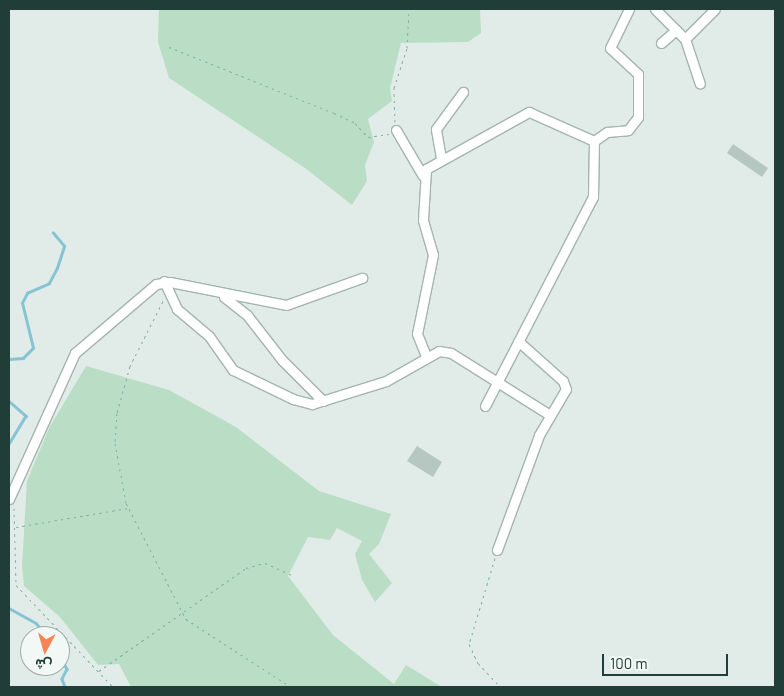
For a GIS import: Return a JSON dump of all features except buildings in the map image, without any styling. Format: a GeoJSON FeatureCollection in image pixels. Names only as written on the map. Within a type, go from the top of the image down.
{"type":"FeatureCollection","features":[{"type":"Feature","properties":{"kind":"street"},"geometry":{"type":"LineString","coordinates":[[594,142],[607,132],[628,130],[638,117],[638,74],[610,48],[629,9]]}},
{"type":"Feature","properties":{"kind":"street"},"geometry":{"type":"LineString","coordinates":[[654,9],[685,39],[700,84]]}},
{"type":"Feature","properties":{"kind":"street"},"geometry":{"type":"LineString","coordinates":[[685,39],[715,9]]}},
{"type":"Feature","properties":{"kind":"street"},"geometry":{"type":"LineString","coordinates":[[661,42],[676,30]]}},
{"type":"Feature","properties":{"kind":"street"},"geometry":{"type":"LineString","coordinates":[[441,158],[436,129],[463,92]]}},
{"type":"Feature","properties":{"kind":"street"},"geometry":{"type":"LineString","coordinates":[[426,356],[417,334],[433,255],[423,220],[423,176],[426,169],[441,158],[528,112],[594,142]]}},
{"type":"Feature","properties":{"kind":"street"},"geometry":{"type":"LineString","coordinates":[[396,130],[423,176]]}},
{"type":"Feature","properties":{"kind":"street"},"geometry":{"type":"LineString","coordinates":[[484,406],[593,197],[594,142]]}},
{"type":"Feature","properties":{"kind":"street"},"geometry":{"type":"LineString","coordinates":[[164,282],[286,306],[362,278]]}},
{"type":"Feature","properties":{"kind":"street"},"geometry":{"type":"LineString","coordinates":[[164,282],[177,309],[221,349],[233,370],[293,399],[323,401],[386,381],[426,356],[451,353],[497,380],[550,415]]}},
{"type":"Feature","properties":{"kind":"street"},"geometry":{"type":"LineString","coordinates":[[9,499],[75,353],[164,282]]}},
{"type":"Feature","properties":{"kind":"street"},"geometry":{"type":"LineString","coordinates":[[222,294],[247,315],[282,360],[323,401]]}},
{"type":"Feature","properties":{"kind":"street"},"geometry":{"type":"LineString","coordinates":[[497,550],[550,415],[566,385],[518,341]]}},
{"type":"Feature","properties":{"kind":"path"},"geometry":{"type":"LineString","coordinates":[[169,47],[334,113],[355,123],[368,137],[396,130],[394,88],[407,48],[409,9]]}},
{"type":"Feature","properties":{"kind":"path"},"geometry":{"type":"LineString","coordinates":[[168,292],[130,366],[117,413],[115,444],[128,508],[180,612],[291,687]]}},
{"type":"Feature","properties":{"kind":"path"},"geometry":{"type":"LineString","coordinates":[[12,490],[16,585],[113,687]]}},
{"type":"Feature","properties":{"kind":"path"},"geometry":{"type":"LineString","coordinates":[[15,527],[128,508]]}},
{"type":"Feature","properties":{"kind":"path"},"geometry":{"type":"LineString","coordinates":[[497,550],[468,644],[478,663],[500,687]]}},
{"type":"Feature","properties":{"kind":"path"},"geometry":{"type":"LineString","coordinates":[[99,671],[180,612],[256,563],[292,575]]}},
{"type":"Feature","properties":{"kind":"green space"},"geometry":{"type":"Polygon","coordinates":[[[159,9],[480,9],[481,33],[468,42],[401,43],[390,88],[392,101],[368,119],[374,142],[365,165],[367,181],[352,205],[305,168],[169,78],[158,42],[159,9]]]}},
{"type":"Feature","properties":{"kind":"green space"},"geometry":{"type":"Polygon","coordinates":[[[86,366],[169,390],[236,427],[319,491],[391,514],[379,544],[369,554],[392,583],[375,602],[362,580],[355,554],[362,541],[337,528],[330,540],[308,537],[288,576],[333,635],[394,684],[406,665],[442,687],[131,687],[119,664],[98,665],[70,630],[70,626],[67,626],[60,617],[24,586],[22,566],[27,481],[49,428],[86,366]]]}},
{"type":"Feature","properties":{"kind":"waterway"},"geometry":{"type":"LineString","coordinates":[[9,359],[23,358],[33,348],[22,303],[27,293],[49,283],[57,268],[64,246],[53,233]]}},
{"type":"Feature","properties":{"kind":"waterway"},"geometry":{"type":"LineString","coordinates":[[9,401],[26,416],[9,444]]}},
{"type":"Feature","properties":{"kind":"waterway"},"geometry":{"type":"LineString","coordinates":[[9,608],[39,626]]}},
{"type":"Feature","properties":{"kind":"waterway"},"geometry":{"type":"LineString","coordinates":[[64,676],[62,679],[65,687]]}}]}
